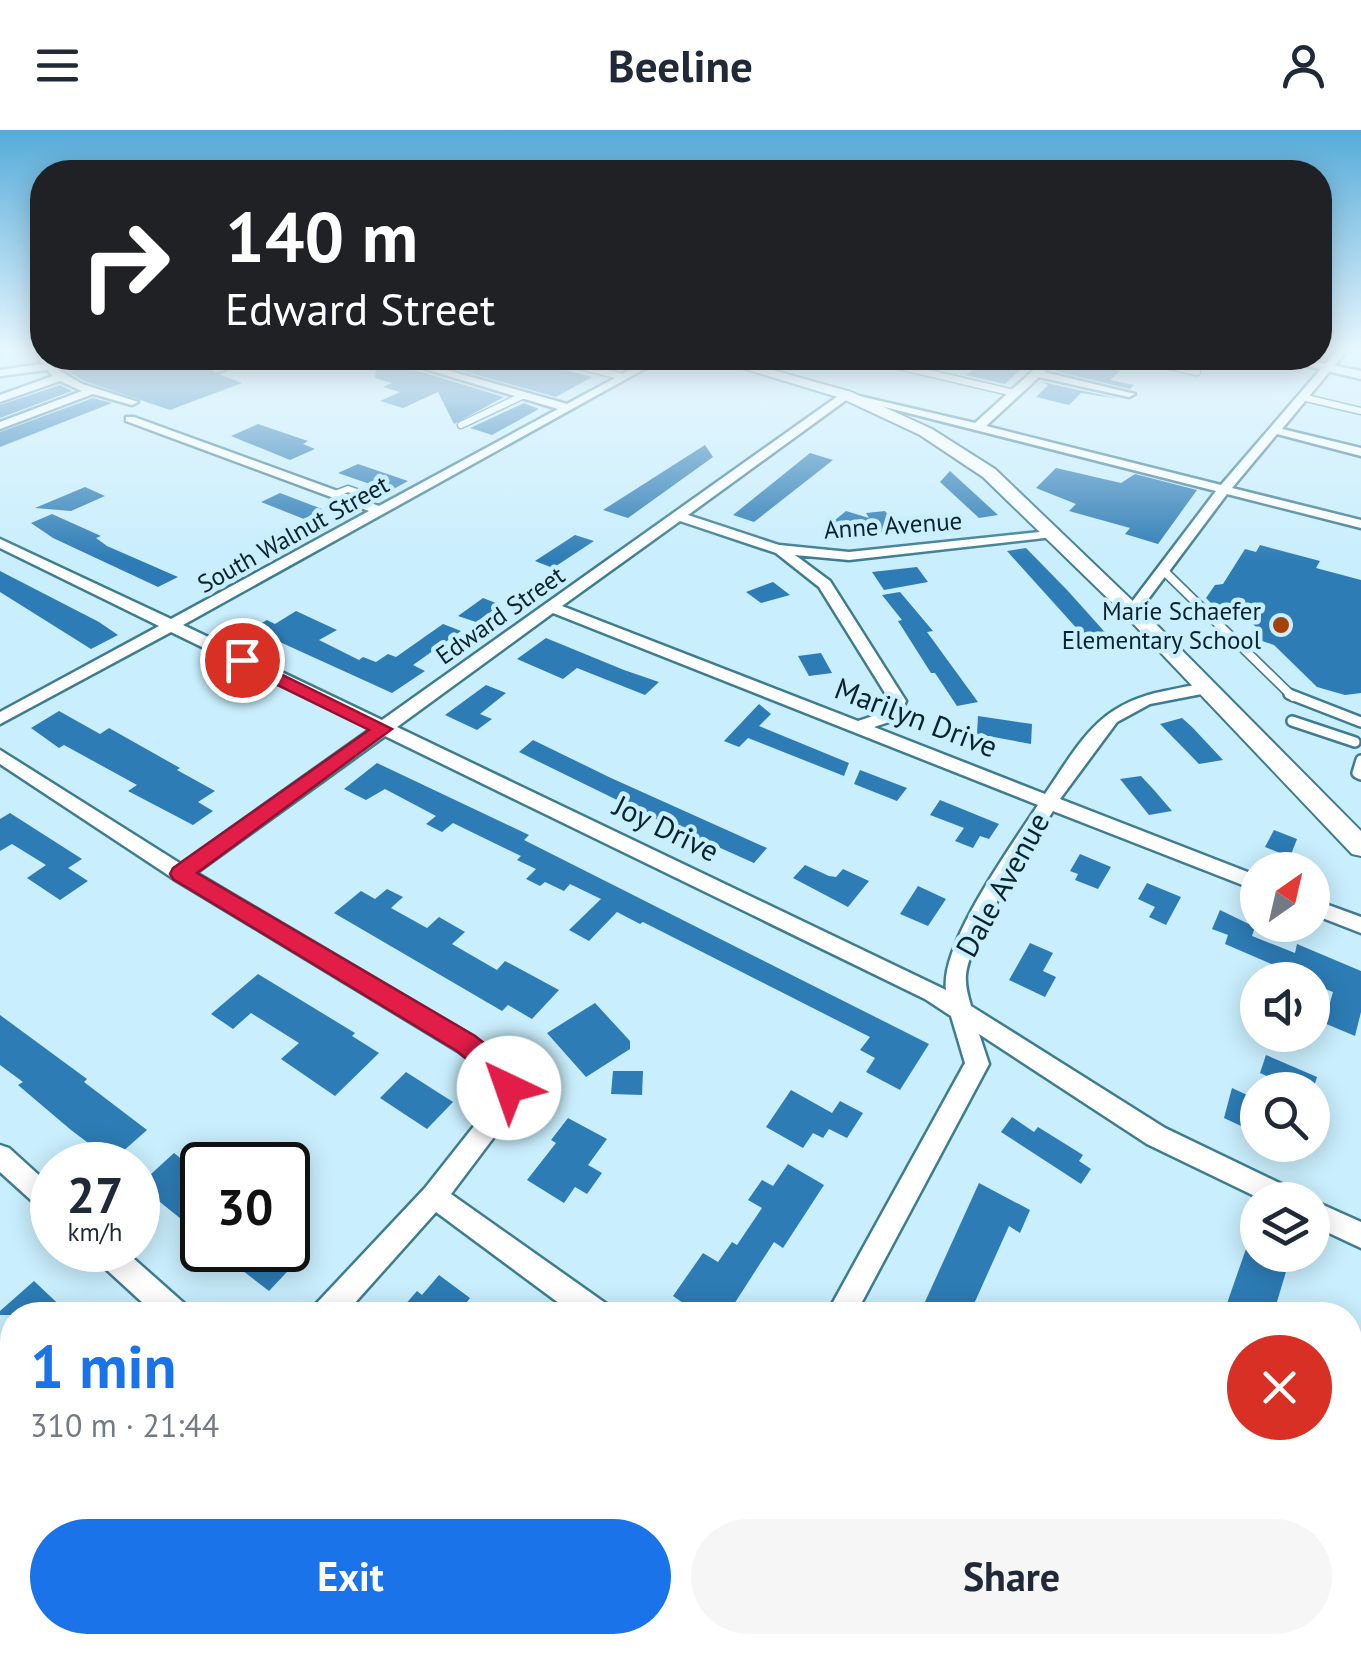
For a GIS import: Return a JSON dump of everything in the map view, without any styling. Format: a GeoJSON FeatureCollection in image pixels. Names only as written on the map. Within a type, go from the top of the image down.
{"type":"FeatureCollection","features":[{"type":"Feature","properties":{"kind":"main road"},"geometry":{"type":"LineString","coordinates":[[893,419],[959,452],[1014,493],[1361,847]]}},
{"type":"Feature","properties":{"kind":"street"},"geometry":{"type":"LineString","coordinates":[[130,419],[381,511]]}},
{"type":"Feature","properties":{"kind":"street","name":"South Walnut Street"},"geometry":{"type":"LineString","coordinates":[[0,719],[548,419]]}},
{"type":"Feature","properties":{"kind":"street","name":"Edward Street"},"geometry":{"type":"LineString","coordinates":[[181,874],[680,517],[809,419]]}},
{"type":"Feature","properties":{"kind":"street"},"geometry":{"type":"LineString","coordinates":[[954,419],[1361,524]]}},
{"type":"Feature","properties":{"kind":"street"},"geometry":{"type":"LineString","coordinates":[[980,425],[986,419]]}},
{"type":"Feature","properties":{"kind":"street"},"geometry":{"type":"LineString","coordinates":[[1132,611],[1224,489],[1283,419]]}},
{"type":"Feature","properties":{"kind":"street"},"geometry":{"type":"LineString","coordinates":[[1273,430],[1361,452]]}},
{"type":"Feature","properties":{"kind":"street","name":"Anne Avenue"},"geometry":{"type":"LineString","coordinates":[[680,517],[777,549],[849,556],[1054,533]]}},
{"type":"Feature","properties":{"kind":"street","name":"Joy Drive"},"geometry":{"type":"LineString","coordinates":[[0,543],[933,993],[1156,1136],[1252,1182]]}},
{"type":"Feature","properties":{"kind":"street"},"geometry":{"type":"LineString","coordinates":[[777,549],[825,584],[898,700],[892,715],[857,727]]}},
{"type":"Feature","properties":{"kind":"street"},"geometry":{"type":"LineString","coordinates":[[825,584],[834,564],[849,556]]}},
{"type":"Feature","properties":{"kind":"street","name":"Marilyn Drive"},"geometry":{"type":"LineString","coordinates":[[553,608],[1240,877]]}},
{"type":"Feature","properties":{"kind":"street","name":"Dale Avenue"},"geometry":{"type":"LineString","coordinates":[[847,1302],[977,1064],[955,973],[966,942],[1048,802],[1111,718],[1134,704],[1160,696],[1206,689]]}},
{"type":"Feature","properties":{"kind":"street"},"geometry":{"type":"LineString","coordinates":[[0,756],[181,874],[466,1044],[504,1074],[509,1088],[504,1106],[434,1196],[337,1302]]}},
{"type":"Feature","properties":{"kind":"street"},"geometry":{"type":"LineString","coordinates":[[1330,913],[1361,925]]}},
{"type":"Feature","properties":{"kind":"street"},"geometry":{"type":"LineString","coordinates":[[0,1156],[30,1184]]}},
{"type":"Feature","properties":{"kind":"street"},"geometry":{"type":"LineString","coordinates":[[434,1196],[580,1302]]}},
{"type":"Feature","properties":{"kind":"street"},"geometry":{"type":"LineString","coordinates":[[1330,1220],[1361,1235]]}},
{"type":"Feature","properties":{"kind":"street"},"geometry":{"type":"LineString","coordinates":[[128,1272],[162,1302]]}},
{"type":"Feature","properties":{"kind":"lane"},"geometry":{"type":"LineString","coordinates":[[461,425],[473,419]]}},
{"type":"Feature","properties":{"kind":"lane"},"geometry":{"type":"LineString","coordinates":[[1163,570],[1284,692],[1361,723],[1358,743],[1292,721]]}},
{"type":"Feature","properties":{"kind":"lane"},"geometry":{"type":"LineString","coordinates":[[1361,760],[1357,774],[1361,775]]}},
{"type":"Feature","properties":{"kind":"building"},"geometry":{"type":"Polygon","coordinates":[[[35,419],[71,419],[0,447],[0,432],[35,419]]]}},
{"type":"Feature","properties":{"kind":"building"},"geometry":{"type":"Polygon","coordinates":[[[489,419],[521,419],[492,435],[470,428],[489,419]]]}},
{"type":"Feature","properties":{"kind":"building"},"geometry":{"type":"Polygon","coordinates":[[[258,424],[308,441],[303,444],[315,449],[290,460],[231,436],[258,424]]]}},
{"type":"Feature","properties":{"kind":"building"},"geometry":{"type":"Polygon","coordinates":[[[705,445],[713,457],[628,518],[603,510],[705,445]]]}},
{"type":"Feature","properties":{"kind":"building"},"geometry":{"type":"Polygon","coordinates":[[[810,453],[833,460],[754,522],[733,515],[810,453]]]}},
{"type":"Feature","properties":{"kind":"building"},"geometry":{"type":"Polygon","coordinates":[[[358,464],[408,481],[390,491],[338,473],[358,464]]]}},
{"type":"Feature","properties":{"kind":"building"},"geometry":{"type":"Polygon","coordinates":[[[1056,468],[1121,483],[1135,474],[1197,490],[1158,544],[1125,534],[1130,528],[1069,511],[1076,504],[1036,488],[1056,468]]]}},
{"type":"Feature","properties":{"kind":"building"},"geometry":{"type":"Polygon","coordinates":[[[950,471],[998,515],[979,518],[940,482],[950,471]]]}},
{"type":"Feature","properties":{"kind":"building"},"geometry":{"type":"Polygon","coordinates":[[[85,487],[105,496],[71,511],[35,508],[85,487]]]}},
{"type":"Feature","properties":{"kind":"building"},"geometry":{"type":"Polygon","coordinates":[[[280,493],[322,509],[304,519],[261,502],[280,493]]]}},
{"type":"Feature","properties":{"kind":"building"},"geometry":{"type":"Polygon","coordinates":[[[846,511],[869,518],[866,513],[885,511],[899,530],[880,532],[870,519],[853,533],[829,525],[846,511]]]}},
{"type":"Feature","properties":{"kind":"building"},"geometry":{"type":"Polygon","coordinates":[[[52,514],[101,536],[96,538],[107,546],[178,577],[158,587],[53,538],[31,523],[52,514]]]}},
{"type":"Feature","properties":{"kind":"building"},"geometry":{"type":"Polygon","coordinates":[[[575,535],[594,541],[553,568],[535,561],[575,535]]]}},
{"type":"Feature","properties":{"kind":"building","name":"Marie Schaefer Elementary School"},"geometry":{"type":"Polygon","coordinates":[[[1260,545],[1320,561],[1316,568],[1361,580],[1361,693],[1345,695],[1317,687],[1274,645],[1256,639],[1260,631],[1243,614],[1213,605],[1206,598],[1215,585],[1223,584],[1245,549],[1256,552],[1260,545]]]}},
{"type":"Feature","properties":{"kind":"building"},"geometry":{"type":"Polygon","coordinates":[[[1026,548],[1111,639],[1089,642],[1007,551],[1026,548]]]}},
{"type":"Feature","properties":{"kind":"building"},"geometry":{"type":"Polygon","coordinates":[[[917,567],[928,582],[884,590],[872,572],[917,567]]]}},
{"type":"Feature","properties":{"kind":"building"},"geometry":{"type":"Polygon","coordinates":[[[0,571],[118,635],[91,649],[0,592],[0,571]]]}},
{"type":"Feature","properties":{"kind":"building"},"geometry":{"type":"Polygon","coordinates":[[[773,582],[790,595],[761,603],[746,592],[773,582]]]}},
{"type":"Feature","properties":{"kind":"building"},"geometry":{"type":"Polygon","coordinates":[[[900,592],[933,631],[927,632],[978,702],[957,706],[935,673],[931,673],[898,621],[902,620],[882,595],[900,592]]]}},
{"type":"Feature","properties":{"kind":"building"},"geometry":{"type":"Polygon","coordinates":[[[483,598],[501,605],[476,622],[458,616],[483,598]]]}},
{"type":"Feature","properties":{"kind":"building"},"geometry":{"type":"Polygon","coordinates":[[[296,611],[337,630],[319,640],[359,660],[363,657],[376,662],[388,654],[396,657],[443,624],[461,631],[413,665],[425,671],[392,693],[251,629],[267,620],[275,624],[296,611]]]}},
{"type":"Feature","properties":{"kind":"building"},"geometry":{"type":"Polygon","coordinates":[[[546,638],[659,682],[645,695],[577,668],[563,679],[517,659],[546,638]]]}},
{"type":"Feature","properties":{"kind":"building"},"geometry":{"type":"Polygon","coordinates":[[[821,653],[832,673],[809,676],[798,656],[821,653]]]}},
{"type":"Feature","properties":{"kind":"building"},"geometry":{"type":"Polygon","coordinates":[[[486,685],[506,693],[480,714],[492,719],[477,730],[445,715],[486,685]]]}},
{"type":"Feature","properties":{"kind":"building"},"geometry":{"type":"Polygon","coordinates":[[[759,704],[771,714],[759,726],[849,763],[844,776],[748,738],[739,747],[724,741],[759,704]]]}},
{"type":"Feature","properties":{"kind":"building"},"geometry":{"type":"Polygon","coordinates":[[[59,711],[100,734],[109,728],[180,768],[177,770],[215,791],[198,802],[213,811],[193,825],[128,791],[137,785],[64,745],[59,748],[31,728],[59,711]]]}},
{"type":"Feature","properties":{"kind":"building"},"geometry":{"type":"Polygon","coordinates":[[[978,716],[1032,724],[1031,744],[977,734],[978,716]]]}},
{"type":"Feature","properties":{"kind":"building"},"geometry":{"type":"Polygon","coordinates":[[[1182,718],[1223,760],[1199,764],[1160,724],[1182,718]]]}},
{"type":"Feature","properties":{"kind":"building"},"geometry":{"type":"Polygon","coordinates":[[[533,740],[767,848],[754,863],[662,822],[519,752],[533,740]]]}},
{"type":"Feature","properties":{"kind":"building"},"geometry":{"type":"Polygon","coordinates":[[[377,763],[529,835],[524,840],[929,1044],[900,1090],[866,1072],[875,1058],[860,1050],[870,1037],[643,922],[617,912],[589,941],[569,930],[601,899],[570,884],[564,891],[526,879],[536,869],[517,860],[521,856],[453,823],[442,832],[426,824],[436,816],[385,789],[366,800],[344,789],[377,763]]]}},
{"type":"Feature","properties":{"kind":"building"},"geometry":{"type":"Polygon","coordinates":[[[860,770],[907,788],[897,801],[854,784],[860,770]]]}},
{"type":"Feature","properties":{"kind":"building"},"geometry":{"type":"Polygon","coordinates":[[[1141,776],[1172,811],[1149,815],[1120,779],[1141,776]]]}},
{"type":"Feature","properties":{"kind":"building"},"geometry":{"type":"Polygon","coordinates":[[[940,800],[999,824],[989,839],[980,836],[973,848],[955,841],[964,828],[930,815],[940,800]]]}},
{"type":"Feature","properties":{"kind":"building"},"geometry":{"type":"Polygon","coordinates":[[[10,813],[82,859],[68,868],[88,881],[60,900],[27,878],[46,865],[12,844],[0,851],[0,819],[10,813]]]}},
{"type":"Feature","properties":{"kind":"building"},"geometry":{"type":"Polygon","coordinates":[[[1274,830],[1297,839],[1292,852],[1265,847],[1274,830]]]}},
{"type":"Feature","properties":{"kind":"building"},"geometry":{"type":"Polygon","coordinates":[[[1080,854],[1111,867],[1098,889],[1075,880],[1078,874],[1070,871],[1080,854]]]}},
{"type":"Feature","properties":{"kind":"building"},"geometry":{"type":"Polygon","coordinates":[[[805,865],[836,877],[843,869],[869,881],[848,907],[793,878],[805,865]]]}},
{"type":"Feature","properties":{"kind":"building"},"geometry":{"type":"Polygon","coordinates":[[[1147,883],[1181,897],[1166,925],[1149,917],[1155,907],[1138,899],[1147,883]]]}},
{"type":"Feature","properties":{"kind":"building"},"geometry":{"type":"Polygon","coordinates":[[[918,886],[946,899],[928,926],[900,914],[918,886]]]}},
{"type":"Feature","properties":{"kind":"building"},"geometry":{"type":"Polygon","coordinates":[[[387,889],[403,897],[391,908],[427,928],[439,917],[465,932],[452,944],[497,970],[505,961],[559,990],[532,1019],[508,1005],[502,1011],[334,913],[361,891],[375,899],[387,889]]]}},
{"type":"Feature","properties":{"kind":"building"},"geometry":{"type":"Polygon","coordinates":[[[1220,910],[1240,920],[1240,942],[1267,942],[1295,953],[1297,944],[1361,971],[1361,1012],[1355,1036],[1330,1026],[1330,962],[1267,962],[1225,944],[1228,935],[1212,929],[1220,910]]]}},
{"type":"Feature","properties":{"kind":"building"},"geometry":{"type":"Polygon","coordinates":[[[1030,943],[1053,953],[1043,971],[1056,977],[1045,997],[1009,980],[1030,943]]]}},
{"type":"Feature","properties":{"kind":"building"},"geometry":{"type":"Polygon","coordinates":[[[258,974],[355,1033],[352,1036],[379,1053],[335,1096],[281,1059],[299,1043],[251,1013],[233,1029],[211,1014],[258,974]]]}},
{"type":"Feature","properties":{"kind":"building"},"geometry":{"type":"Polygon","coordinates":[[[595,1003],[630,1041],[630,1049],[586,1077],[547,1033],[595,1003]]]}},
{"type":"Feature","properties":{"kind":"building"},"geometry":{"type":"Polygon","coordinates":[[[0,1015],[87,1079],[84,1082],[147,1130],[133,1142],[87,1142],[18,1085],[23,1082],[0,1065],[0,1015]]]}},
{"type":"Feature","properties":{"kind":"building"},"geometry":{"type":"Polygon","coordinates":[[[1266,1055],[1305,1072],[1260,1072],[1266,1055]]]}},
{"type":"Feature","properties":{"kind":"building"},"geometry":{"type":"Polygon","coordinates":[[[613,1071],[643,1071],[642,1095],[611,1094],[613,1071]]]}},
{"type":"Feature","properties":{"kind":"building"},"geometry":{"type":"Polygon","coordinates":[[[406,1072],[453,1102],[427,1129],[380,1098],[406,1072]]]}},
{"type":"Feature","properties":{"kind":"building"},"geometry":{"type":"Polygon","coordinates":[[[1232,1088],[1240,1092],[1240,1126],[1224,1118],[1232,1088]]]}},
{"type":"Feature","properties":{"kind":"building"},"geometry":{"type":"Polygon","coordinates":[[[791,1090],[832,1113],[840,1101],[863,1113],[847,1138],[829,1129],[823,1138],[813,1133],[803,1148],[766,1127],[791,1090]]]}},
{"type":"Feature","properties":{"kind":"building"},"geometry":{"type":"Polygon","coordinates":[[[1012,1117],[1034,1132],[1038,1127],[1083,1155],[1079,1161],[1091,1169],[1081,1184],[1001,1132],[1012,1117]]]}},
{"type":"Feature","properties":{"kind":"building"},"geometry":{"type":"Polygon","coordinates":[[[568,1118],[607,1139],[588,1165],[602,1173],[587,1194],[575,1187],[564,1203],[527,1180],[556,1143],[551,1140],[568,1118]]]}},
{"type":"Feature","properties":{"kind":"building"},"geometry":{"type":"Polygon","coordinates":[[[174,1153],[180,1158],[180,1218],[160,1202],[160,1166],[174,1153]]]}},
{"type":"Feature","properties":{"kind":"building"},"geometry":{"type":"Polygon","coordinates":[[[788,1164],[824,1185],[783,1248],[774,1242],[735,1302],[682,1302],[673,1296],[703,1253],[718,1262],[732,1242],[737,1245],[762,1208],[748,1200],[762,1180],[773,1186],[788,1164]]]}},
{"type":"Feature","properties":{"kind":"building"},"geometry":{"type":"Polygon","coordinates":[[[979,1183],[1030,1210],[1020,1233],[1009,1226],[975,1302],[925,1302],[979,1183]]]}},
{"type":"Feature","properties":{"kind":"building"},"geometry":{"type":"Polygon","coordinates":[[[1240,1266],[1240,1272],[1286,1272],[1277,1302],[1228,1302],[1240,1266]]]}},
{"type":"Feature","properties":{"kind":"building"},"geometry":{"type":"Polygon","coordinates":[[[244,1272],[287,1272],[269,1291],[244,1272]]]}},
{"type":"Feature","properties":{"kind":"building"},"geometry":{"type":"Polygon","coordinates":[[[439,1275],[470,1298],[467,1302],[407,1302],[417,1291],[422,1295],[439,1275]]]}},
{"type":"Feature","properties":{"kind":"building"},"geometry":{"type":"Polygon","coordinates":[[[34,1281],[56,1302],[10,1302],[34,1281]]]}},
{"type":"Feature","properties":{"kind":"place","name":"Marie Schaefer Elementary School"},"geometry":{"type":"Point","coordinates":[1281,625]}},
{"type":"Feature","properties":{"kind":"route"},"geometry":{"type":"LineString","coordinates":[[242,660],[382,729],[181,874],[466,1044],[504,1074],[509,1088]]}}]}
